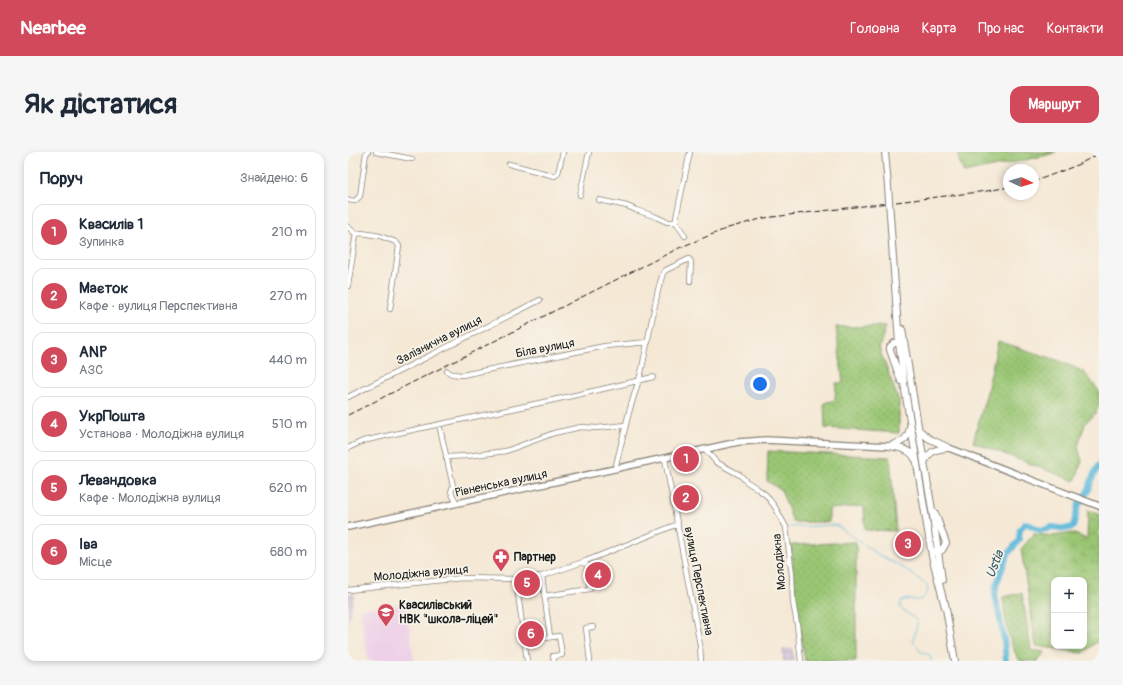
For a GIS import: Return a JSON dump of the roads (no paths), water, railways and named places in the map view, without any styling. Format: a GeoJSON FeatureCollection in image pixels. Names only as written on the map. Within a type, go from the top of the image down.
{"type":"FeatureCollection","features":[{"type":"Feature","properties":{"kind":"highway"},"geometry":{"type":"LineString","coordinates":[[885,152],[899,343],[905,390],[918,469],[955,661]]}},
{"type":"Feature","properties":{"kind":"highway"},"geometry":{"type":"LineString","coordinates":[[895,290],[931,503],[934,550]]}},
{"type":"Feature","properties":{"kind":"highway"},"geometry":{"type":"LineString","coordinates":[[899,343],[894,343],[890,347],[890,350],[905,390]]}},
{"type":"Feature","properties":{"kind":"highway"},"geometry":{"type":"LineString","coordinates":[[899,343],[905,351]]}},
{"type":"Feature","properties":{"kind":"highway"},"geometry":{"type":"LineString","coordinates":[[889,446],[907,438],[910,424]]}},
{"type":"Feature","properties":{"kind":"highway"},"geometry":{"type":"LineString","coordinates":[[918,429],[928,438],[950,448]]}},
{"type":"Feature","properties":{"kind":"highway"},"geometry":{"type":"LineString","coordinates":[[889,446],[912,453],[918,469]]}},
{"type":"Feature","properties":{"kind":"highway"},"geometry":{"type":"LineString","coordinates":[[924,463],[927,455],[932,450],[950,448]]}},
{"type":"Feature","properties":{"kind":"highway"},"geometry":{"type":"LineString","coordinates":[[931,503],[946,542],[946,546],[942,550],[934,550]]}},
{"type":"Feature","properties":{"kind":"main road","name":"Рівненська вулиця"},"geometry":{"type":"LineString","coordinates":[[348,527],[738,442],[766,440],[889,446]]}},
{"type":"Feature","properties":{"kind":"main road"},"geometry":{"type":"LineString","coordinates":[[950,448],[1099,506]]}},
{"type":"Feature","properties":{"kind":"street"},"geometry":{"type":"LineString","coordinates":[[348,200],[355,201],[360,196],[366,153],[368,152]]}},
{"type":"Feature","properties":{"kind":"street"},"geometry":{"type":"LineString","coordinates":[[376,152],[412,159]]}},
{"type":"Feature","properties":{"kind":"street"},"geometry":{"type":"LineString","coordinates":[[509,164],[555,176],[558,173],[563,152]]}},
{"type":"Feature","properties":{"kind":"street"},"geometry":{"type":"LineString","coordinates":[[580,194],[588,152]]}},
{"type":"Feature","properties":{"kind":"street"},"geometry":{"type":"LineString","coordinates":[[685,236],[676,222],[690,152]]}},
{"type":"Feature","properties":{"kind":"street"},"geometry":{"type":"LineString","coordinates":[[598,200],[627,206],[667,222],[676,222]]}},
{"type":"Feature","properties":{"kind":"street"},"geometry":{"type":"LineString","coordinates":[[348,227],[356,234]]}},
{"type":"Feature","properties":{"kind":"street"},"geometry":{"type":"LineString","coordinates":[[356,234],[362,233],[380,236],[396,242],[399,246],[390,309]]}},
{"type":"Feature","properties":{"kind":"street"},"geometry":{"type":"LineString","coordinates":[[348,286],[356,234]]}},
{"type":"Feature","properties":{"kind":"street"},"geometry":{"type":"LineString","coordinates":[[615,469],[639,381],[663,273],[666,270],[689,259],[692,262],[690,281]]}},
{"type":"Feature","properties":{"kind":"street","name":"Залізнична вулиця"},"geometry":{"type":"LineString","coordinates":[[348,397],[540,300]]}},
{"type":"Feature","properties":{"kind":"street","name":"Біла вулиця"},"geometry":{"type":"LineString","coordinates":[[448,371],[452,374],[462,375],[605,346],[648,342]]}},
{"type":"Feature","properties":{"kind":"street"},"geometry":{"type":"LineString","coordinates":[[348,448],[363,441],[590,393],[653,377]]}},
{"type":"Feature","properties":{"kind":"street"},"geometry":{"type":"LineString","coordinates":[[439,424],[453,486],[451,492],[457,504]]}},
{"type":"Feature","properties":{"kind":"street"},"geometry":{"type":"LineString","coordinates":[[446,457],[506,451],[554,432],[581,427],[597,428],[626,425]]}},
{"type":"Feature","properties":{"kind":"street","name":"Молодіжна"},"geometry":{"type":"LineString","coordinates":[[706,450],[716,462],[740,474],[747,482],[755,486],[766,495],[775,507],[786,527],[792,575],[793,602],[801,661]]}},
{"type":"Feature","properties":{"kind":"street","name":"вулиця Перспективна"},"geometry":{"type":"LineString","coordinates":[[662,459],[678,524],[700,645],[701,661]]}},
{"type":"Feature","properties":{"kind":"street","name":"Молодіжна вулиця"},"geometry":{"type":"LineString","coordinates":[[348,590],[462,578],[516,579],[542,576],[586,561],[678,524]]}},
{"type":"Feature","properties":{"kind":"street"},"geometry":{"type":"LineString","coordinates":[[544,596],[590,589],[586,561]]}},
{"type":"Feature","properties":{"kind":"street"},"geometry":{"type":"LineString","coordinates":[[542,576],[550,637]]}},
{"type":"Feature","properties":{"kind":"street"},"geometry":{"type":"LineString","coordinates":[[516,579],[528,661]]}},
{"type":"Feature","properties":{"kind":"street"},"geometry":{"type":"LineString","coordinates":[[517,588],[543,584]]}},
{"type":"Feature","properties":{"kind":"street"},"geometry":{"type":"LineString","coordinates":[[590,661],[586,628],[593,627]]}},
{"type":"Feature","properties":{"kind":"street"},"geometry":{"type":"LineString","coordinates":[[525,641],[559,636],[562,655],[553,656],[554,661]]}},
{"type":"Feature","properties":{"kind":"waterway","name":"Ustia"},"geometry":{"type":"LineString","coordinates":[[1006,661],[1004,639],[995,595],[996,585],[1008,554],[1019,540],[1020,529],[1026,523],[1040,530],[1052,527],[1065,529],[1073,527],[1078,506],[1088,491],[1093,476],[1099,465]]}},
{"type":"Feature","properties":{"kind":"waterway"},"geometry":{"type":"LineString","coordinates":[[790,527],[836,525],[876,553],[905,569],[927,585],[928,591],[923,598],[918,600],[903,600],[900,604],[900,608],[918,621],[913,641],[921,652],[930,655],[931,661]]}},
{"type":"Feature","properties":{"kind":"railway"},"geometry":{"type":"LineString","coordinates":[[1039,180],[1075,166],[1099,154]]}},
{"type":"Feature","properties":{"kind":"railway"},"geometry":{"type":"LineString","coordinates":[[348,415],[681,247],[728,228],[764,218],[1003,188]]}},
{"type":"Feature","properties":{"kind":"place","name":"Квасилів 1"},"geometry":{"type":"Point","coordinates":[686,459]}},
{"type":"Feature","properties":{"kind":"place","name":"Маєток"},"geometry":{"type":"Point","coordinates":[686,498]}},
{"type":"Feature","properties":{"kind":"place","name":"ANP"},"geometry":{"type":"Point","coordinates":[908,544]}},
{"type":"Feature","properties":{"kind":"place","name":"Партнер"},"geometry":{"type":"Point","coordinates":[501,572]}},
{"type":"Feature","properties":{"kind":"place","name":"УкрПошта"},"geometry":{"type":"Point","coordinates":[598,575]}},
{"type":"Feature","properties":{"kind":"place","name":"Левандовка"},"geometry":{"type":"Point","coordinates":[527,583]}},
{"type":"Feature","properties":{"kind":"place","name":"Квасилівський НВК \"школа-ліцей\""},"geometry":{"type":"Point","coordinates":[386,627]}},
{"type":"Feature","properties":{"kind":"place","name":"Іва"},"geometry":{"type":"Point","coordinates":[531,634]}}]}
